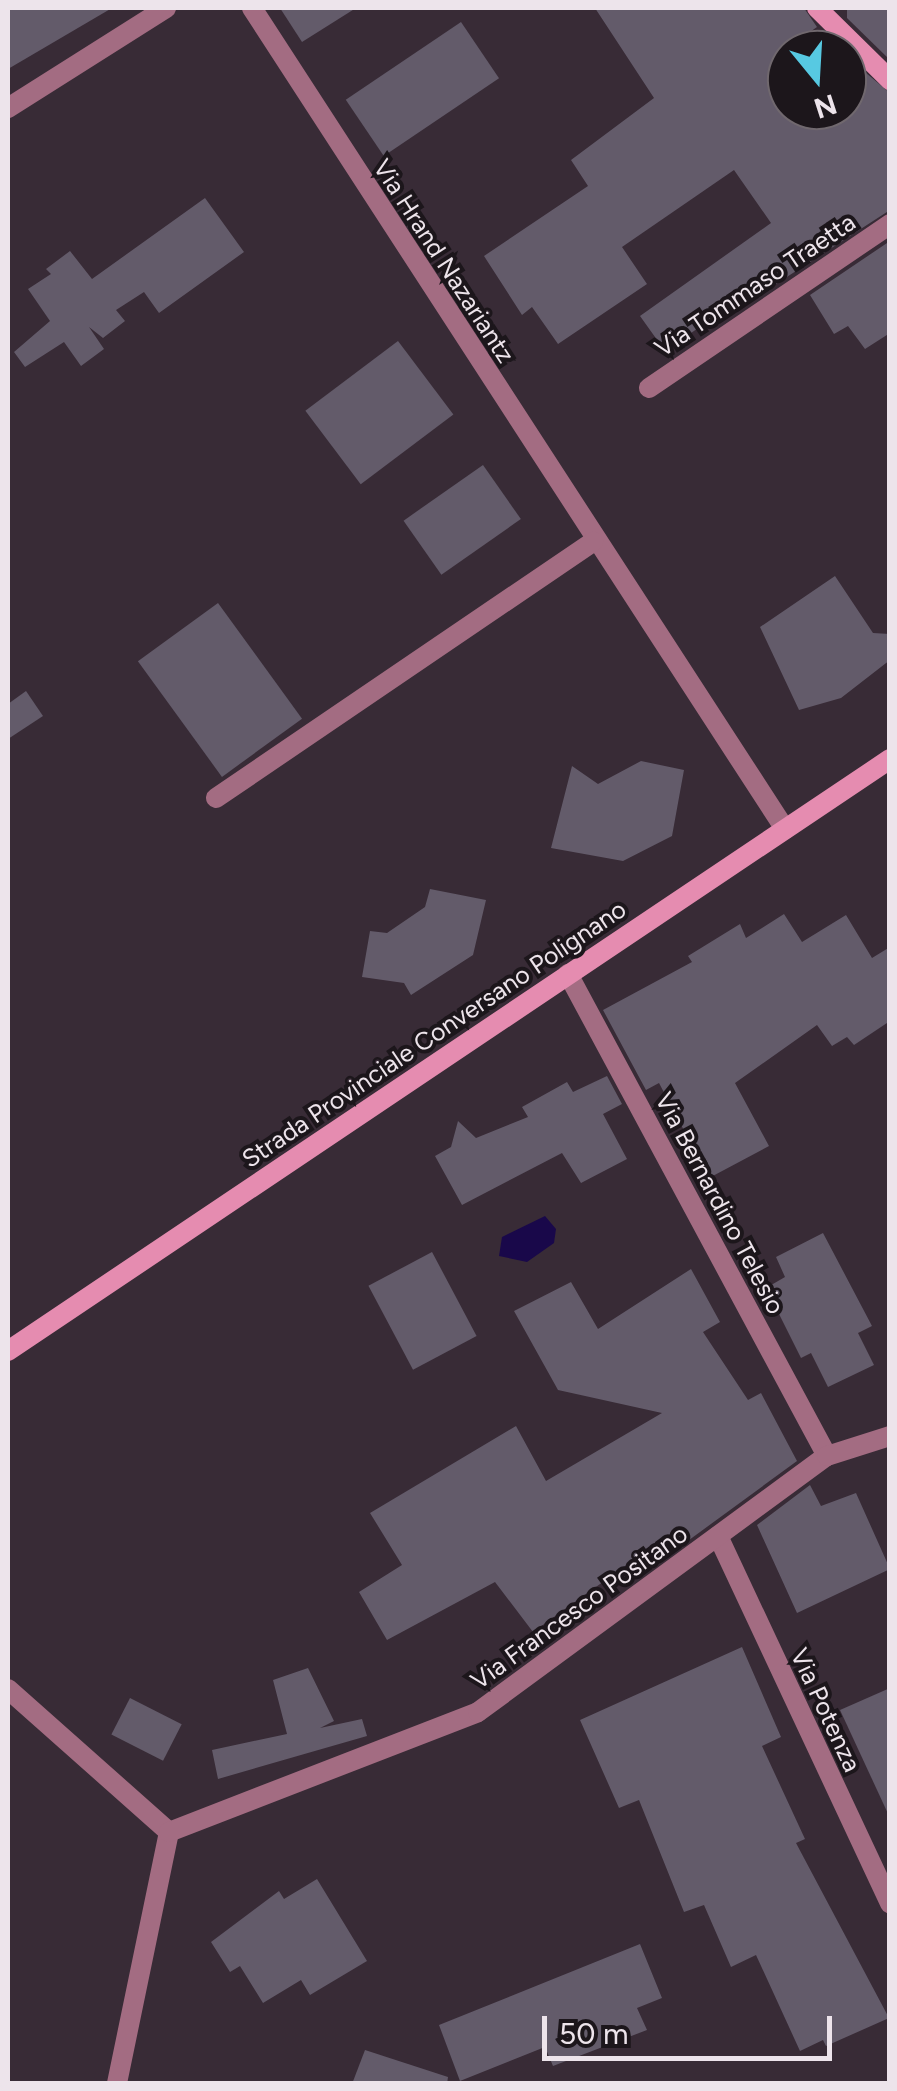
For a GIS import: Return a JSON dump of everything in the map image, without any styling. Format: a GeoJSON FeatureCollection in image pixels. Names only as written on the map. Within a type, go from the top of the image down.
{"type":"FeatureCollection","features":[{"type":"Feature","properties":{"kind":"main road"},"geometry":{"type":"LineString","coordinates":[[816,8],[890,80]]}},
{"type":"Feature","properties":{"kind":"main road","name":"Strada Provinciale Conversano Polignano"},"geometry":{"type":"LineString","coordinates":[[8,1351],[890,759]]}},
{"type":"Feature","properties":{"kind":"street"},"geometry":{"type":"LineString","coordinates":[[8,108],[166,8]]}},
{"type":"Feature","properties":{"kind":"street","name":"Via Hrand Nazariantz"},"geometry":{"type":"LineString","coordinates":[[252,8],[594,542],[786,829]]}},
{"type":"Feature","properties":{"kind":"street","name":"Via Tommaso Traetta"},"geometry":{"type":"LineString","coordinates":[[649,388],[890,224]]}},
{"type":"Feature","properties":{"kind":"street"},"geometry":{"type":"LineString","coordinates":[[216,798],[594,542]]}},
{"type":"Feature","properties":{"kind":"street","name":"Via Bernardino Telesio"},"geometry":{"type":"LineString","coordinates":[[568,974],[827,1456]]}},
{"type":"Feature","properties":{"kind":"street","name":"Via Francesco Positano"},"geometry":{"type":"LineString","coordinates":[[169,1832],[478,1712],[827,1456],[890,1436]]}},
{"type":"Feature","properties":{"kind":"street","name":"Via Potenza"},"geometry":{"type":"LineString","coordinates":[[718,1536],[890,1904]]}},
{"type":"Feature","properties":{"kind":"street"},"geometry":{"type":"LineString","coordinates":[[8,1689],[169,1832],[116,2084]]}},
{"type":"Feature","properties":{"kind":"shaded area"},"geometry":{"type":"Polygon","coordinates":[[[545,1216],[556,1229],[554,1243],[527,1262],[499,1256],[502,1237],[545,1216]]]}},
{"type":"Feature","properties":{"kind":"building"},"geometry":{"type":"Polygon","coordinates":[[[8,8],[112,8],[8,69],[8,8]]]}},
{"type":"Feature","properties":{"kind":"building"},"geometry":{"type":"Polygon","coordinates":[[[280,8],[356,8],[302,42],[280,8]]]}},
{"type":"Feature","properties":{"kind":"building"},"geometry":{"type":"Polygon","coordinates":[[[595,8],[804,8],[817,27],[813,30],[767,30],[767,130],[867,130],[867,74],[890,93],[890,210],[776,284],[772,277],[665,351],[640,316],[771,223],[734,170],[622,247],[647,284],[558,344],[532,307],[522,315],[484,256],[588,186],[571,160],[654,98],[595,8]]]}},
{"type":"Feature","properties":{"kind":"building"},"geometry":{"type":"Polygon","coordinates":[[[847,8],[890,8],[890,60],[867,38],[867,30],[859,30],[847,18],[847,8]]]}},
{"type":"Feature","properties":{"kind":"building"},"geometry":{"type":"Polygon","coordinates":[[[461,22],[499,78],[384,156],[346,100],[461,22]]]}},
{"type":"Feature","properties":{"kind":"building"},"geometry":{"type":"Polygon","coordinates":[[[205,198],[244,252],[159,313],[144,292],[116,310],[125,321],[103,338],[89,327],[104,349],[81,366],[64,342],[25,367],[14,352],[50,321],[28,289],[51,274],[46,269],[70,251],[92,279],[205,198]]]}},
{"type":"Feature","properties":{"kind":"building"},"geometry":{"type":"Polygon","coordinates":[[[890,241],[890,333],[865,349],[848,326],[834,334],[810,295],[890,241]]]}},
{"type":"Feature","properties":{"kind":"building"},"geometry":{"type":"Polygon","coordinates":[[[398,341],[453,414],[361,484],[305,411],[398,341]]]}},
{"type":"Feature","properties":{"kind":"building"},"geometry":{"type":"Polygon","coordinates":[[[483,465],[521,519],[441,575],[404,521],[483,465]]]}},
{"type":"Feature","properties":{"kind":"building"},"geometry":{"type":"Polygon","coordinates":[[[835,576],[873,633],[890,634],[890,660],[841,698],[799,710],[760,627],[835,576]]]}},
{"type":"Feature","properties":{"kind":"building"},"geometry":{"type":"Polygon","coordinates":[[[218,603],[302,719],[222,777],[138,661],[218,603]]]}},
{"type":"Feature","properties":{"kind":"building"},"geometry":{"type":"Polygon","coordinates":[[[26,691],[43,716],[8,739],[8,704],[26,691]]]}},
{"type":"Feature","properties":{"kind":"building"},"geometry":{"type":"Polygon","coordinates":[[[641,761],[684,770],[672,836],[623,861],[551,848],[572,766],[598,784],[641,761]]]}},
{"type":"Feature","properties":{"kind":"building"},"geometry":{"type":"Polygon","coordinates":[[[430,889],[486,900],[473,955],[411,995],[404,983],[362,977],[370,931],[387,933],[425,907],[430,889]]]}},
{"type":"Feature","properties":{"kind":"building"},"geometry":{"type":"Polygon","coordinates":[[[784,914],[802,942],[846,915],[872,958],[890,947],[890,1021],[854,1045],[847,1037],[832,1046],[817,1025],[735,1083],[769,1146],[709,1178],[659,1083],[646,1090],[603,1010],[692,962],[688,956],[740,924],[746,938],[784,914]]]}},
{"type":"Feature","properties":{"kind":"building"},"geometry":{"type":"Polygon","coordinates":[[[607,1076],[622,1104],[603,1114],[627,1159],[581,1183],[562,1153],[462,1205],[435,1156],[451,1147],[458,1121],[476,1138],[528,1117],[522,1107],[567,1082],[573,1092],[607,1076]]]}},
{"type":"Feature","properties":{"kind":"building"},"geometry":{"type":"Polygon","coordinates":[[[823,1233],[872,1326],[858,1333],[874,1365],[828,1387],[811,1353],[801,1358],[766,1288],[785,1277],[776,1257],[823,1233]]]}},
{"type":"Feature","properties":{"kind":"building"},"geometry":{"type":"Polygon","coordinates":[[[432,1252],[477,1336],[413,1370],[368,1286],[432,1252]]]}},
{"type":"Feature","properties":{"kind":"building"},"geometry":{"type":"Polygon","coordinates":[[[691,1269],[720,1322],[703,1332],[748,1400],[761,1393],[797,1461],[644,1573],[635,1559],[533,1632],[495,1582],[387,1640],[359,1592],[402,1565],[370,1513],[516,1426],[546,1481],[662,1413],[558,1390],[514,1311],[571,1282],[598,1329],[691,1269]]]}},
{"type":"Feature","properties":{"kind":"building"},"geometry":{"type":"Polygon","coordinates":[[[810,1485],[821,1506],[856,1493],[890,1569],[797,1613],[757,1525],[810,1485]]]}},
{"type":"Feature","properties":{"kind":"building"},"geometry":{"type":"Polygon","coordinates":[[[742,1647],[781,1737],[762,1746],[805,1839],[796,1843],[889,2018],[826,2046],[823,2040],[800,2051],[756,1955],[731,1967],[704,1905],[684,1912],[639,1800],[619,1808],[580,1720],[742,1647]]]}},
{"type":"Feature","properties":{"kind":"building"},"geometry":{"type":"Polygon","coordinates":[[[308,1668],[334,1721],[320,1728],[362,1719],[367,1736],[218,1779],[212,1750],[287,1734],[273,1680],[308,1668]]]}},
{"type":"Feature","properties":{"kind":"building"},"geometry":{"type":"Polygon","coordinates":[[[890,1688],[890,1818],[840,1710],[890,1688]]]}},
{"type":"Feature","properties":{"kind":"building"},"geometry":{"type":"Polygon","coordinates":[[[130,1698],[182,1724],[163,1761],[111,1735],[130,1698]]]}},
{"type":"Feature","properties":{"kind":"building"},"geometry":{"type":"Polygon","coordinates":[[[317,1879],[367,1961],[310,1995],[301,1980],[263,2003],[240,1966],[230,1972],[211,1942],[279,1891],[284,1899],[317,1879]]]}},
{"type":"Feature","properties":{"kind":"building"},"geometry":{"type":"Polygon","coordinates":[[[640,1944],[662,1998],[637,2008],[647,2030],[553,2066],[545,2047],[460,2081],[439,2025],[640,1944]]]}},
{"type":"Feature","properties":{"kind":"building"},"geometry":{"type":"Polygon","coordinates":[[[365,2050],[448,2077],[447,2084],[352,2084],[365,2050]]]}}]}
